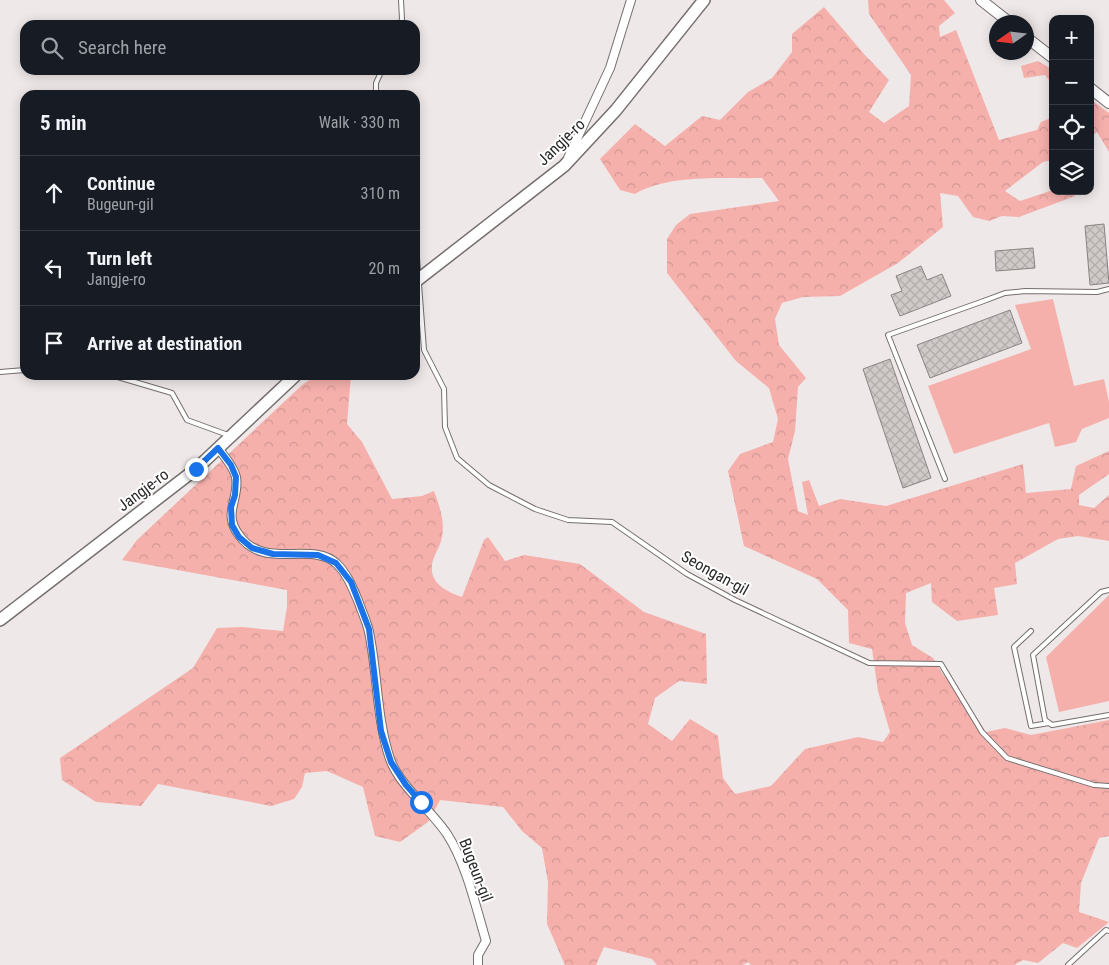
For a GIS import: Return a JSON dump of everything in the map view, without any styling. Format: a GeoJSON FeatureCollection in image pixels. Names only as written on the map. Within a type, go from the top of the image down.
{"type":"FeatureCollection","features":[{"type":"Feature","properties":{"kind":"main road","name":"Jangje-ro"},"geometry":{"type":"LineString","coordinates":[[420,278],[564,166],[616,110],[704,0]]}},
{"type":"Feature","properties":{"kind":"main road","name":"Jangje-ro"},"geometry":{"type":"LineString","coordinates":[[0,620],[196,469],[291,380]]}},
{"type":"Feature","properties":{"kind":"street"},"geometry":{"type":"LineString","coordinates":[[564,166],[610,68],[631,0]]}},
{"type":"Feature","properties":{"kind":"street"},"geometry":{"type":"LineString","coordinates":[[981,0],[1000,15]]}},
{"type":"Feature","properties":{"kind":"street"},"geometry":{"type":"LineString","coordinates":[[1034,43],[1049,55]]}},
{"type":"Feature","properties":{"kind":"street"},"geometry":{"type":"LineString","coordinates":[[1094,91],[1109,103]]}},
{"type":"Feature","properties":{"kind":"street","name":"Bugeun-gil"},"geometry":{"type":"LineString","coordinates":[[218,448],[231,465],[236,477],[235,495],[231,507],[232,525],[239,537],[252,548],[273,554],[318,555],[336,563],[351,582],[369,629],[381,731],[391,762],[406,785],[447,835],[467,875],[486,940],[478,955],[478,965]]}},
{"type":"Feature","properties":{"kind":"lane"},"geometry":{"type":"LineString","coordinates":[[401,0],[402,20]]}},
{"type":"Feature","properties":{"kind":"lane"},"geometry":{"type":"LineString","coordinates":[[376,90],[376,83],[380,75]]}},
{"type":"Feature","properties":{"kind":"lane"},"geometry":{"type":"LineString","coordinates":[[945,480],[888,335],[1005,292],[1097,292],[1109,289]]}},
{"type":"Feature","properties":{"kind":"lane","name":"Seongan-gil"},"geometry":{"type":"LineString","coordinates":[[420,310],[424,350],[444,389],[445,427],[457,458],[489,485],[536,509],[568,520],[612,522],[687,574],[735,600],[869,663],[941,664],[982,732],[1007,758],[1094,786],[1109,786]]}},
{"type":"Feature","properties":{"kind":"lane"},"geometry":{"type":"LineString","coordinates":[[0,372],[20,370]]}},
{"type":"Feature","properties":{"kind":"lane"},"geometry":{"type":"LineString","coordinates":[[128,380],[172,393],[188,420],[231,436]]}},
{"type":"Feature","properties":{"kind":"lane"},"geometry":{"type":"LineString","coordinates":[[1109,590],[1101,592],[1032,655],[1045,720],[1052,725],[1109,715]]}},
{"type":"Feature","properties":{"kind":"lane"},"geometry":{"type":"LineString","coordinates":[[1031,631],[1014,647],[1031,726],[1049,722]]}},
{"type":"Feature","properties":{"kind":"lane"},"geometry":{"type":"LineString","coordinates":[[1068,965],[1106,930],[1109,931]]}},
{"type":"Feature","properties":{"kind":"green space"},"geometry":{"type":"Polygon","coordinates":[[[868,0],[944,0],[955,13],[939,26],[940,37],[956,30],[999,140],[1037,130],[1041,122],[1049,119],[1049,161],[1043,162],[1005,191],[1020,201],[1049,191],[1049,195],[1075,196],[1019,217],[1002,216],[989,221],[973,217],[958,196],[940,193],[943,227],[898,263],[840,296],[803,297],[782,303],[775,319],[779,345],[806,378],[798,387],[795,431],[788,459],[798,511],[808,515],[802,482],[809,480],[819,506],[840,499],[886,506],[1023,464],[1026,493],[1071,489],[1076,466],[1109,451],[1109,474],[1079,495],[1079,505],[1094,508],[1109,495],[1109,541],[1078,536],[1058,539],[1015,563],[1017,584],[994,588],[998,615],[957,621],[932,602],[931,583],[906,593],[905,623],[912,645],[933,658],[986,732],[1005,728],[1031,735],[1109,720],[1109,836],[1099,838],[1081,883],[1079,912],[1109,922],[1077,948],[1063,943],[1038,963],[1023,960],[1014,965],[751,965],[748,962],[743,965],[657,965],[652,959],[604,947],[596,965],[565,965],[547,924],[548,882],[542,848],[522,831],[503,807],[440,800],[428,822],[400,842],[375,836],[363,787],[327,771],[305,773],[302,787],[294,799],[271,806],[158,784],[141,806],[96,802],[62,780],[60,758],[193,668],[217,628],[242,627],[283,631],[287,607],[287,590],[122,560],[137,540],[310,380],[351,380],[347,424],[362,442],[392,499],[422,496],[434,491],[443,528],[441,541],[432,563],[432,572],[437,582],[446,590],[462,597],[484,540],[488,537],[505,561],[524,555],[580,564],[644,612],[706,634],[707,684],[679,681],[655,698],[648,724],[672,741],[690,719],[718,736],[723,778],[735,794],[771,786],[805,749],[858,737],[883,742],[890,732],[878,691],[872,649],[849,643],[848,610],[817,579],[744,546],[728,471],[740,454],[773,442],[778,419],[769,388],[736,361],[667,273],[667,239],[676,225],[690,214],[779,201],[762,178],[680,180],[664,183],[635,194],[620,190],[600,159],[635,124],[665,146],[702,116],[720,120],[748,92],[772,78],[792,52],[792,34],[824,7],[889,80],[869,112],[884,123],[909,106],[911,75],[869,14],[868,0]]]}},
{"type":"Feature","properties":{"kind":"green space"},"geometry":{"type":"Polygon","coordinates":[[[1038,61],[1049,68],[1049,80],[1045,75],[1024,78],[1021,66],[1038,61]]]}},
{"type":"Feature","properties":{"kind":"green space"},"geometry":{"type":"Polygon","coordinates":[[[1094,102],[1109,113],[1109,152],[1097,132],[1094,135],[1094,102]]]}},
{"type":"Feature","properties":{"kind":"green space"},"geometry":{"type":"Polygon","coordinates":[[[1053,299],[1074,386],[1104,379],[1109,402],[1109,418],[1082,429],[1076,442],[1055,447],[1049,423],[954,454],[928,386],[1031,349],[1015,305],[1053,299]]]}},
{"type":"Feature","properties":{"kind":"green space"},"geometry":{"type":"Polygon","coordinates":[[[1109,595],[1109,701],[1059,712],[1046,657],[1109,595]]]}},
{"type":"Feature","properties":{"kind":"building"},"geometry":{"type":"Polygon","coordinates":[[[1104,224],[1109,283],[1090,285],[1085,226],[1104,224]]]}},
{"type":"Feature","properties":{"kind":"building"},"geometry":{"type":"Polygon","coordinates":[[[1033,248],[1035,268],[996,271],[995,251],[1033,248]]]}},
{"type":"Feature","properties":{"kind":"building"},"geometry":{"type":"Polygon","coordinates":[[[921,266],[927,280],[942,274],[951,296],[900,316],[891,295],[902,291],[896,276],[921,266]]]}},
{"type":"Feature","properties":{"kind":"building"},"geometry":{"type":"Polygon","coordinates":[[[1010,310],[1022,343],[930,378],[917,345],[1010,310]]]}},
{"type":"Feature","properties":{"kind":"building"},"geometry":{"type":"Polygon","coordinates":[[[890,359],[931,478],[903,488],[863,369],[890,359]]]}},
{"type":"Feature","properties":{"kind":"route"},"geometry":{"type":"LineString","coordinates":[[196,469],[218,448],[231,465],[236,477],[235,495],[231,507],[232,525],[239,537],[252,548],[273,554],[318,555],[336,563],[351,582],[369,629],[381,731],[391,762],[406,785],[421,802]]}}]}
